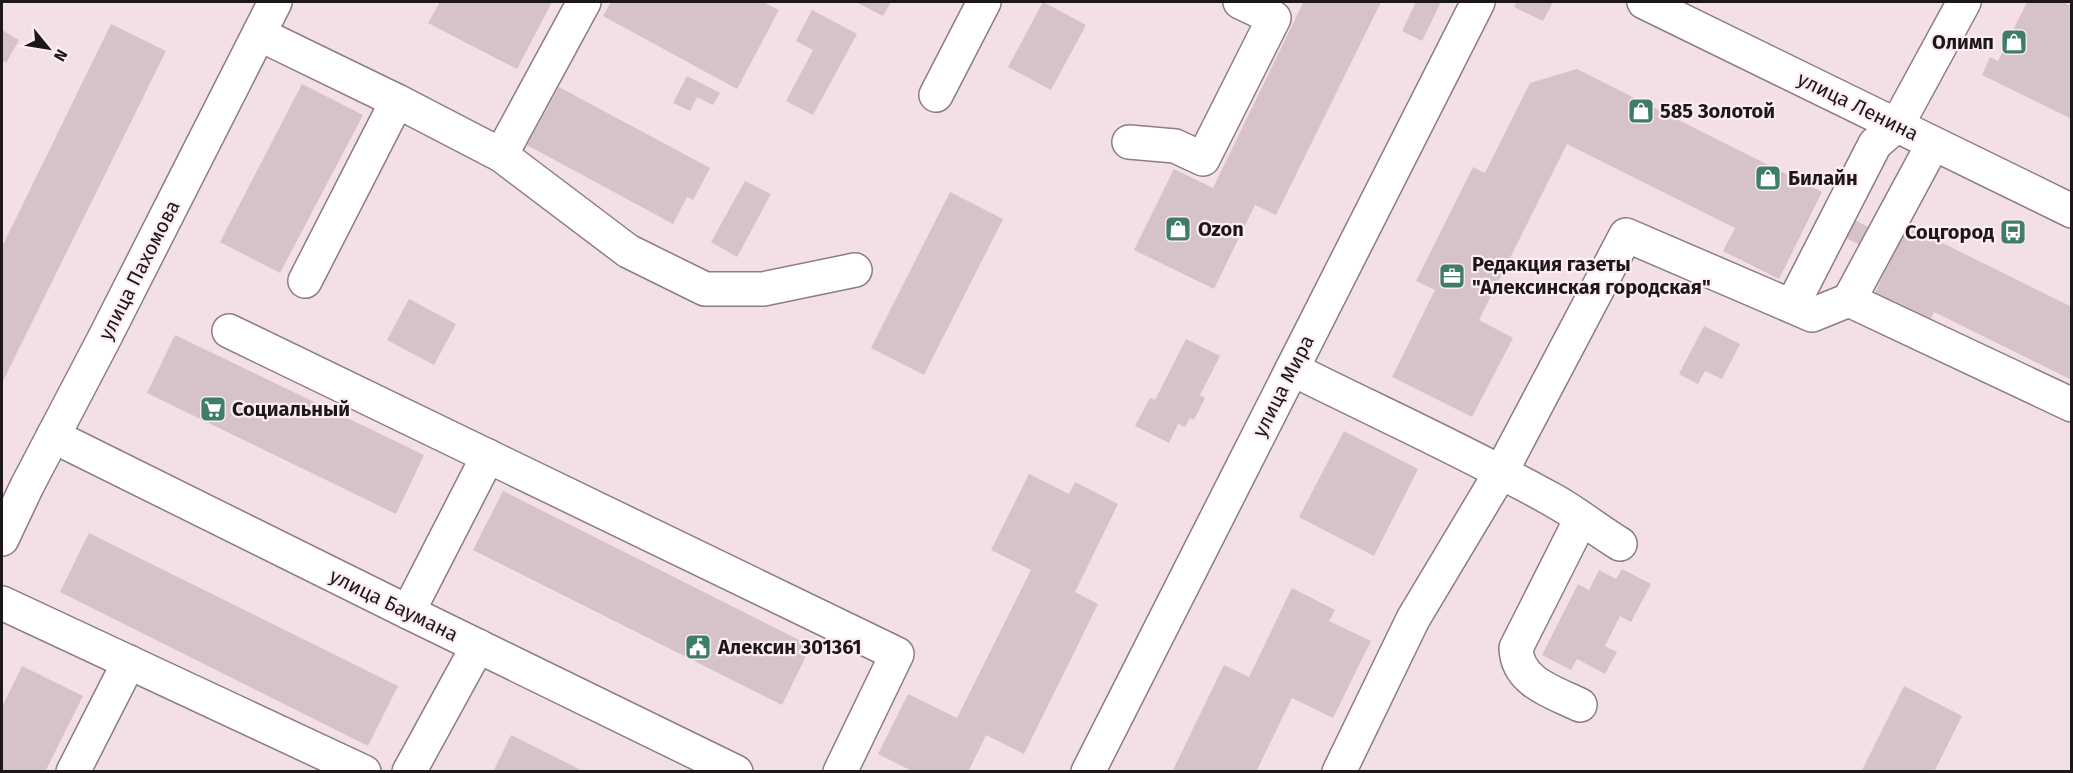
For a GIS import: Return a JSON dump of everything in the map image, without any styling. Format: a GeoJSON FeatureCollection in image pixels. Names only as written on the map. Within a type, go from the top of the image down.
{"type":"FeatureCollection","features":[{"type":"Feature","properties":{"kind":"street","name":"улица Пахомова"},"geometry":{"type":"LineString","coordinates":[[2,539],[275,2]]}},
{"type":"Feature","properties":{"kind":"street"},"geometry":{"type":"LineString","coordinates":[[501,155],[584,2]]}},
{"type":"Feature","properties":{"kind":"street"},"geometry":{"type":"LineString","coordinates":[[936,95],[984,2]]}},
{"type":"Feature","properties":{"kind":"street"},"geometry":{"type":"LineString","coordinates":[[1129,142],[1174,146],[1203,159],[1274,18],[1240,2]]}},
{"type":"Feature","properties":{"kind":"street","name":"улица Мира"},"geometry":{"type":"LineString","coordinates":[[1088,771],[1478,2]]}},
{"type":"Feature","properties":{"kind":"street","name":"улица Ленина"},"geometry":{"type":"LineString","coordinates":[[1644,2],[2072,211]]}},
{"type":"Feature","properties":{"kind":"street"},"geometry":{"type":"LineString","coordinates":[[1792,306],[1875,144],[1897,125],[1964,2]]}},
{"type":"Feature","properties":{"kind":"street"},"geometry":{"type":"LineString","coordinates":[[259,34],[501,155],[628,251],[705,289],[763,289],[855,270]]}},
{"type":"Feature","properties":{"kind":"street"},"geometry":{"type":"LineString","coordinates":[[305,281],[397,101]]}},
{"type":"Feature","properties":{"kind":"street"},"geometry":{"type":"LineString","coordinates":[[1339,771],[1413,619],[1501,472],[1626,235],[1812,315],[1849,300],[1933,144]]}},
{"type":"Feature","properties":{"kind":"street"},"geometry":{"type":"LineString","coordinates":[[1849,300],[2072,405]]}},
{"type":"Feature","properties":{"kind":"street"},"geometry":{"type":"LineString","coordinates":[[229,331],[897,654],[840,771]]}},
{"type":"Feature","properties":{"kind":"street"},"geometry":{"type":"LineString","coordinates":[[1292,369],[1554,500],[1620,544]]}},
{"type":"Feature","properties":{"kind":"street","name":"улица Баумана"},"geometry":{"type":"LineString","coordinates":[[53,436],[736,771]]}},
{"type":"Feature","properties":{"kind":"street"},"geometry":{"type":"LineString","coordinates":[[408,612],[488,456]]}},
{"type":"Feature","properties":{"kind":"street"},"geometry":{"type":"LineString","coordinates":[[1580,705],[1534,682],[1516,661],[1516,648],[1581,519]]}},
{"type":"Feature","properties":{"kind":"street"},"geometry":{"type":"LineString","coordinates":[[2,603],[364,771]]}},
{"type":"Feature","properties":{"kind":"street"},"geometry":{"type":"LineString","coordinates":[[409,771],[478,646]]}},
{"type":"Feature","properties":{"kind":"street"},"geometry":{"type":"LineString","coordinates":[[73,771],[129,662]]}},
{"type":"Feature","properties":{"kind":"building"},"geometry":{"type":"Polygon","coordinates":[[[440,2],[552,2],[517,69],[428,23],[440,2]]]}},
{"type":"Feature","properties":{"kind":"building"},"geometry":{"type":"Polygon","coordinates":[[[611,2],[763,2],[779,10],[737,89],[603,16],[611,2]]]}},
{"type":"Feature","properties":{"kind":"building"},"geometry":{"type":"Polygon","coordinates":[[[856,2],[891,2],[883,16],[856,2]]]}},
{"type":"Feature","properties":{"kind":"building"},"geometry":{"type":"Polygon","coordinates":[[[1043,2],[1086,25],[1051,90],[1008,67],[1043,2]]]}},
{"type":"Feature","properties":{"kind":"building"},"geometry":{"type":"Polygon","coordinates":[[[1299,2],[1381,2],[1276,215],[1255,205],[1214,289],[1134,250],[1174,169],[1213,188],[1303,3],[1299,2]]]}},
{"type":"Feature","properties":{"kind":"building"},"geometry":{"type":"Polygon","coordinates":[[[1416,2],[1441,2],[1422,41],[1402,31],[1416,2]]]}},
{"type":"Feature","properties":{"kind":"building"},"geometry":{"type":"Polygon","coordinates":[[[1517,2],[1553,2],[1543,21],[1514,7],[1517,2]]]}},
{"type":"Feature","properties":{"kind":"building"},"geometry":{"type":"Polygon","coordinates":[[[2027,2],[2062,2],[2072,6],[2072,119],[1982,75],[1990,57],[1998,61],[2027,2]]]}},
{"type":"Feature","properties":{"kind":"building"},"geometry":{"type":"Polygon","coordinates":[[[812,10],[857,34],[813,115],[786,101],[813,50],[796,41],[812,10]]]}},
{"type":"Feature","properties":{"kind":"building"},"geometry":{"type":"Polygon","coordinates":[[[111,24],[166,51],[2,383],[2,247],[111,24]]]}},
{"type":"Feature","properties":{"kind":"building"},"geometry":{"type":"Polygon","coordinates":[[[2,30],[19,40],[6,63],[2,60],[2,30]]]}},
{"type":"Feature","properties":{"kind":"building"},"geometry":{"type":"Polygon","coordinates":[[[1577,69],[1822,192],[1779,279],[1723,251],[1735,228],[1567,144],[1479,320],[1513,338],[1472,417],[1392,377],[1435,290],[1416,281],[1473,167],[1485,173],[1530,83],[1577,69]]]}},
{"type":"Feature","properties":{"kind":"building"},"geometry":{"type":"Polygon","coordinates":[[[687,76],[720,93],[713,105],[697,97],[690,111],[673,103],[687,76]]]}},
{"type":"Feature","properties":{"kind":"building"},"geometry":{"type":"Polygon","coordinates":[[[302,84],[363,115],[280,273],[220,242],[302,84]]]}},
{"type":"Feature","properties":{"kind":"building"},"geometry":{"type":"Polygon","coordinates":[[[559,87],[710,168],[693,200],[687,197],[673,224],[527,145],[559,87]]]}},
{"type":"Feature","properties":{"kind":"building"},"geometry":{"type":"Polygon","coordinates":[[[745,181],[771,194],[737,257],[711,242],[745,181]]]}},
{"type":"Feature","properties":{"kind":"building"},"geometry":{"type":"Polygon","coordinates":[[[950,192],[1003,219],[924,375],[871,348],[950,192]]]}},
{"type":"Feature","properties":{"kind":"building"},"geometry":{"type":"Polygon","coordinates":[[[1853,219],[1878,232],[1870,250],[1844,237],[1853,219]]]}},
{"type":"Feature","properties":{"kind":"building"},"geometry":{"type":"Polygon","coordinates":[[[1908,226],[2072,307],[2072,380],[1934,312],[1929,323],[1873,296],[1908,226]]]}},
{"type":"Feature","properties":{"kind":"building"},"geometry":{"type":"Polygon","coordinates":[[[409,299],[456,324],[434,365],[387,340],[409,299]]]}},
{"type":"Feature","properties":{"kind":"building"},"geometry":{"type":"Polygon","coordinates":[[[1704,326],[1740,344],[1722,379],[1705,371],[1698,384],[1679,374],[1704,326]]]}},
{"type":"Feature","properties":{"kind":"building"},"geometry":{"type":"Polygon","coordinates":[[[175,335],[424,455],[396,514],[147,393],[175,335]]]}},
{"type":"Feature","properties":{"kind":"building"},"geometry":{"type":"Polygon","coordinates":[[[1186,339],[1220,356],[1200,395],[1205,398],[1194,420],[1190,418],[1185,427],[1178,424],[1169,443],[1135,426],[1150,398],[1155,400],[1186,339]]]}},
{"type":"Feature","properties":{"kind":"building"},"geometry":{"type":"Polygon","coordinates":[[[1344,431],[1418,469],[1374,556],[1299,517],[1344,431]]]}},
{"type":"Feature","properties":{"kind":"building"},"geometry":{"type":"Polygon","coordinates":[[[1029,474],[1069,494],[1075,482],[1118,504],[1075,592],[1098,604],[1024,754],[986,735],[968,772],[914,772],[878,754],[908,694],[957,718],[1031,570],[991,550],[1029,474]]]}},
{"type":"Feature","properties":{"kind":"building"},"geometry":{"type":"Polygon","coordinates":[[[503,491],[811,646],[782,705],[473,550],[503,491]]]}},
{"type":"Feature","properties":{"kind":"building"},"geometry":{"type":"Polygon","coordinates":[[[89,533],[398,686],[368,746],[60,592],[89,533]]]}},
{"type":"Feature","properties":{"kind":"building"},"geometry":{"type":"Polygon","coordinates":[[[1622,569],[1651,584],[1631,622],[1620,616],[1605,646],[1617,652],[1605,674],[1577,659],[1571,670],[1542,655],[1578,584],[1589,590],[1599,570],[1616,579],[1622,569]]]}},
{"type":"Feature","properties":{"kind":"building"},"geometry":{"type":"Polygon","coordinates":[[[1292,588],[1335,610],[1329,621],[1371,641],[1333,718],[1292,698],[1256,772],[1172,772],[1224,665],[1249,677],[1292,588]]]}},
{"type":"Feature","properties":{"kind":"building"},"geometry":{"type":"Polygon","coordinates":[[[22,666],[83,696],[45,772],[2,772],[2,707],[22,666]]]}},
{"type":"Feature","properties":{"kind":"building"},"geometry":{"type":"Polygon","coordinates":[[[1904,686],[1962,716],[1934,772],[1861,772],[1904,686]]]}},
{"type":"Feature","properties":{"kind":"building"},"geometry":{"type":"Polygon","coordinates":[[[511,735],[585,772],[493,772],[511,735]]]}},
{"type":"Feature","properties":{"kind":"place","name":"Олимп"},"geometry":{"type":"Point","coordinates":[2014,42]}},
{"type":"Feature","properties":{"kind":"place","name":"585 Золотой"},"geometry":{"type":"Point","coordinates":[1641,111]}},
{"type":"Feature","properties":{"kind":"place","name":"Билайн"},"geometry":{"type":"Point","coordinates":[1768,178]}},
{"type":"Feature","properties":{"kind":"place","name":"Ozon"},"geometry":{"type":"Point","coordinates":[1178,229]}},
{"type":"Feature","properties":{"kind":"place","name":"Соцгород"},"geometry":{"type":"Point","coordinates":[2013,232]}},
{"type":"Feature","properties":{"kind":"place","name":"Редакция газеты \"Алексинская городская\""},"geometry":{"type":"Point","coordinates":[1452,276]}},
{"type":"Feature","properties":{"kind":"place","name":"Социальный"},"geometry":{"type":"Point","coordinates":[213,409]}},
{"type":"Feature","properties":{"kind":"place","name":"Алексин 301361"},"geometry":{"type":"Point","coordinates":[698,647]}}]}
